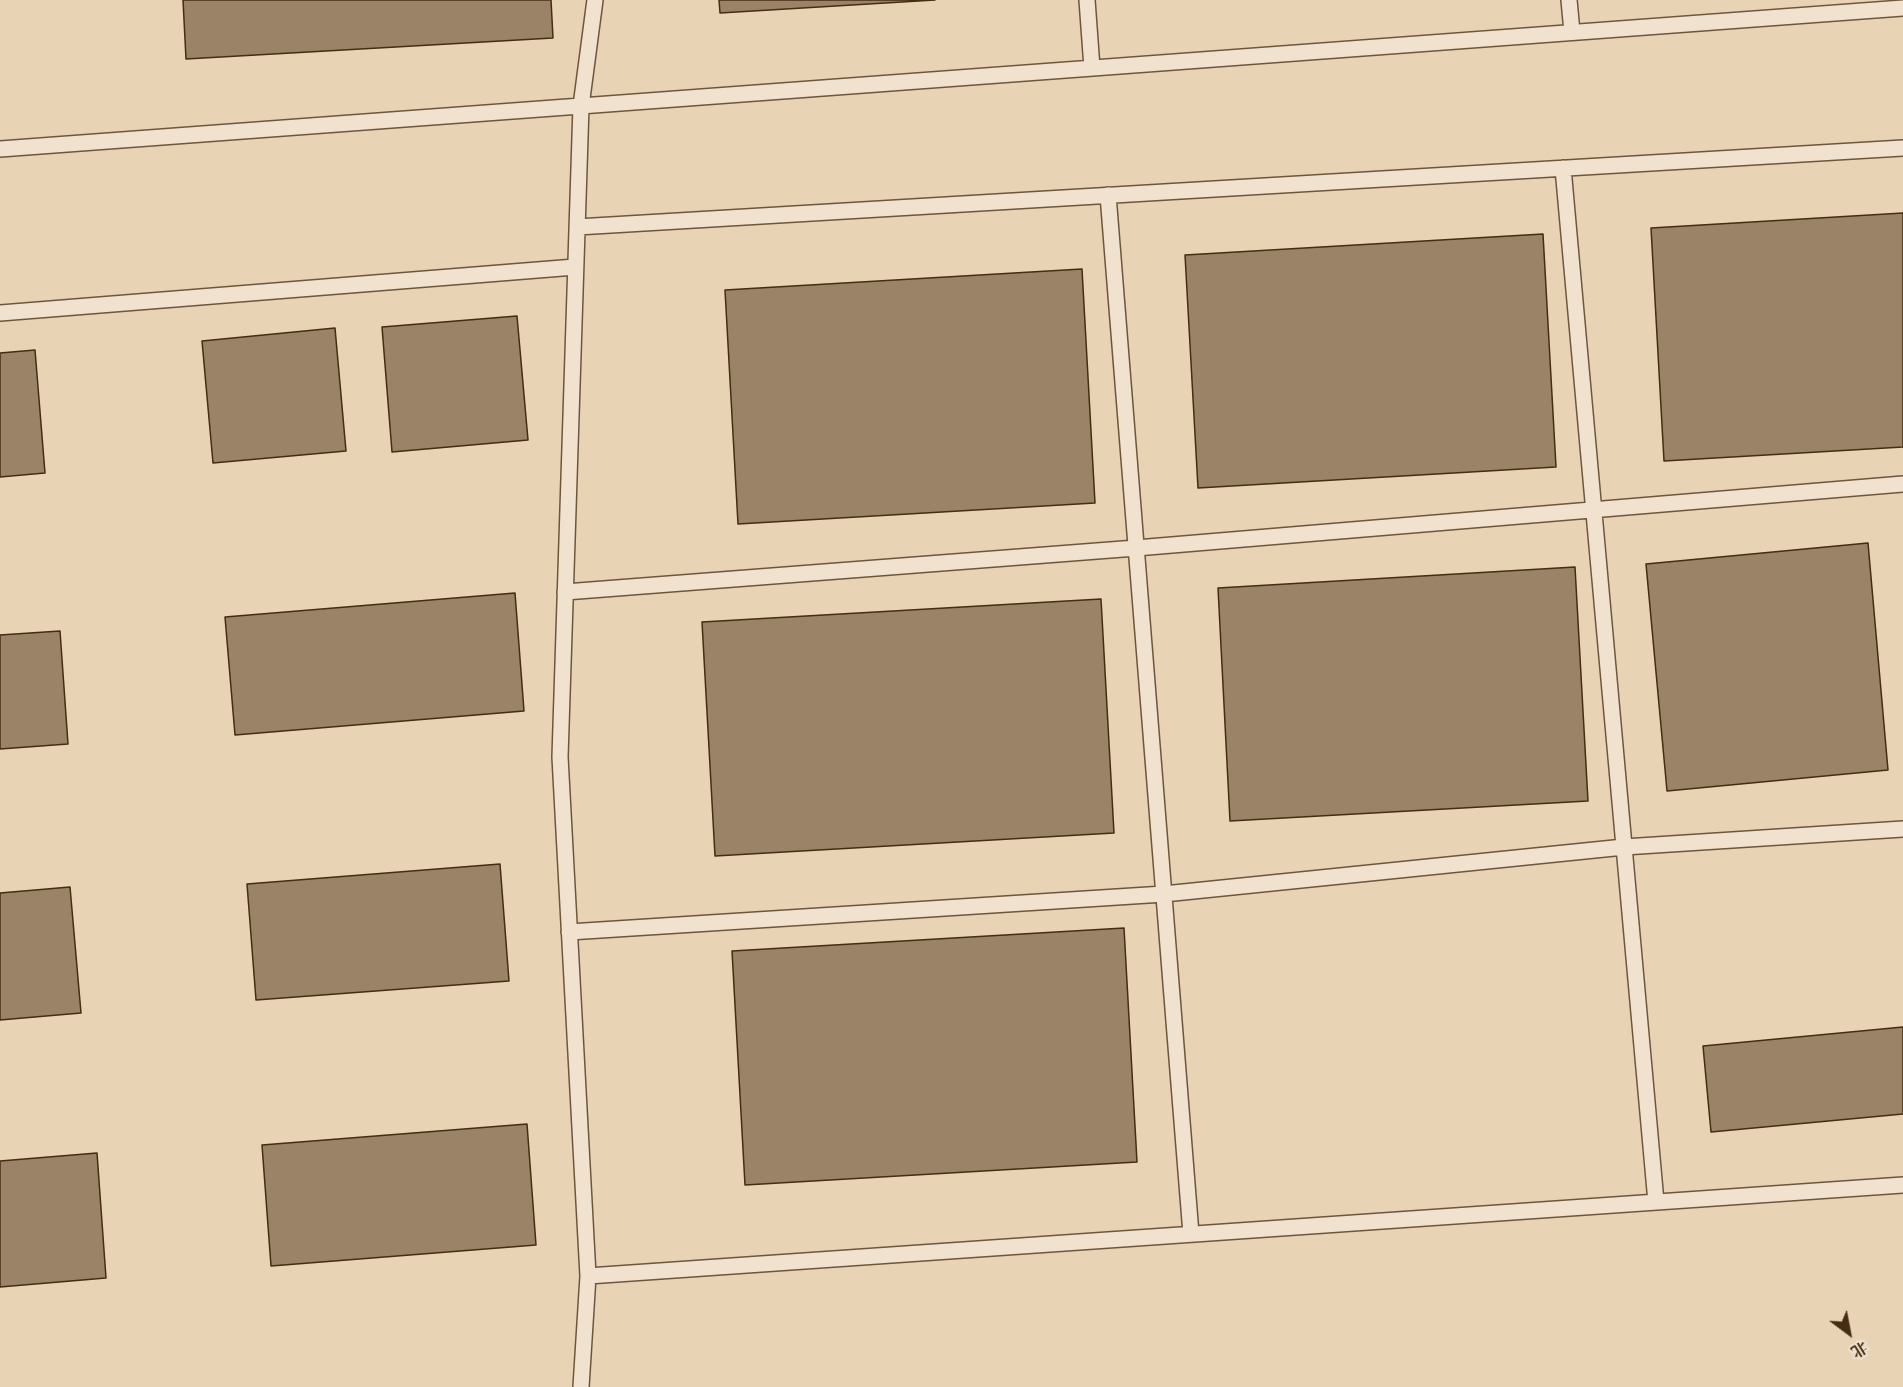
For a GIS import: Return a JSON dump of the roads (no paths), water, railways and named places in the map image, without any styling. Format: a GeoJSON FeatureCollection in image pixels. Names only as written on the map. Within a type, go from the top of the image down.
{"type":"FeatureCollection","features":[{"type":"Feature","properties":{"kind":"lane"},"geometry":{"type":"LineString","coordinates":[[581,1387],[588,1276],[560,758],[581,106],[595,0]]}},
{"type":"Feature","properties":{"kind":"lane"},"geometry":{"type":"LineString","coordinates":[[1087,0],[1092,68]]}},
{"type":"Feature","properties":{"kind":"lane"},"geometry":{"type":"LineString","coordinates":[[1569,0],[1572,32]]}},
{"type":"Feature","properties":{"kind":"lane"},"geometry":{"type":"LineString","coordinates":[[0,149],[1903,8]]}},
{"type":"Feature","properties":{"kind":"lane"},"geometry":{"type":"LineString","coordinates":[[577,227],[1903,148]]}},
{"type":"Feature","properties":{"kind":"lane"},"geometry":{"type":"LineString","coordinates":[[1563,168],[1656,1202]]}},
{"type":"Feature","properties":{"kind":"lane"},"geometry":{"type":"LineString","coordinates":[[1108,195],[1191,1234]]}},
{"type":"Feature","properties":{"kind":"lane"},"geometry":{"type":"LineString","coordinates":[[0,313],[575,267]]}},
{"type":"Feature","properties":{"kind":"lane"},"geometry":{"type":"LineString","coordinates":[[565,592],[1136,549],[1903,484]]}},
{"type":"Feature","properties":{"kind":"lane"},"geometry":{"type":"LineString","coordinates":[[569,932],[1164,894],[1624,847],[1903,829]]}},
{"type":"Feature","properties":{"kind":"lane"},"geometry":{"type":"LineString","coordinates":[[588,1276],[1903,1185]]}}]}
